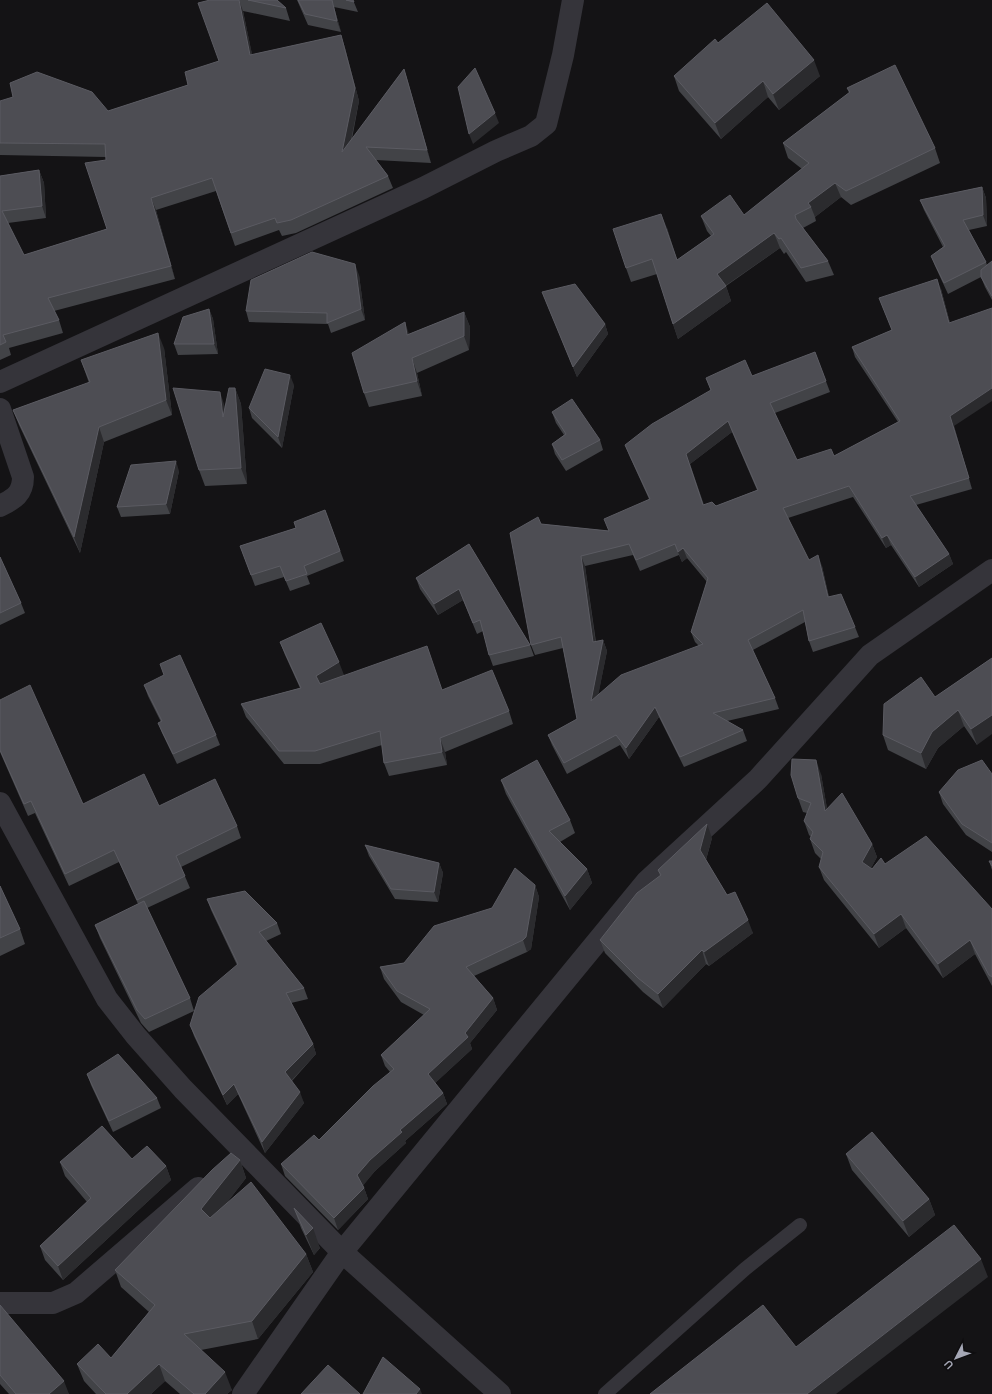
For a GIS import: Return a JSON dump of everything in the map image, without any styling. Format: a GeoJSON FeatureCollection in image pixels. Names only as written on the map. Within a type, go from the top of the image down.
{"type":"FeatureCollection","features":[{"type":"Feature","properties":{"kind":"street"},"geometry":{"type":"LineString","coordinates":[[0,382],[416,192],[496,151],[531,136],[546,124],[575,1]]}},
{"type":"Feature","properties":{"kind":"street"},"geometry":{"type":"LineString","coordinates":[[0,409],[23,477],[23,487],[14,499],[0,506]]}},
{"type":"Feature","properties":{"kind":"street"},"geometry":{"type":"LineString","coordinates":[[243,1394],[342,1252],[647,881],[758,779],[870,655],[992,570]]}},
{"type":"Feature","properties":{"kind":"street"},"geometry":{"type":"LineString","coordinates":[[0,803],[7,834],[107,999],[136,1036],[183,1089],[342,1252],[500,1394]]}},
{"type":"Feature","properties":{"kind":"street"},"geometry":{"type":"LineString","coordinates":[[0,1303],[53,1303],[76,1293],[243,1149]]}},
{"type":"Feature","properties":{"kind":"lane"},"geometry":{"type":"LineString","coordinates":[[606,1394],[745,1270],[800,1225]]}},
{"type":"Feature","properties":{"kind":"building"},"geometry":{"type":"Polygon","coordinates":[[[210,0],[239,0],[250,55],[341,35],[355,88],[342,152],[404,69],[427,150],[366,147],[388,176],[291,220],[277,223],[275,218],[231,233],[212,178],[151,198],[171,266],[48,298],[59,320],[3,335],[6,342],[0,345],[0,176],[39,170],[42,206],[2,211],[24,255],[107,229],[85,163],[106,160],[105,144],[0,143],[0,101],[13,97],[10,83],[37,72],[92,92],[108,111],[188,85],[185,72],[219,61],[198,3],[210,0]]]}},
{"type":"Feature","properties":{"kind":"building"},"geometry":{"type":"Polygon","coordinates":[[[248,0],[277,0],[286,8],[248,0]]]}},
{"type":"Feature","properties":{"kind":"building"},"geometry":{"type":"Polygon","coordinates":[[[298,0],[332,0],[337,21],[305,14],[298,0]]]}},
{"type":"Feature","properties":{"kind":"building"},"geometry":{"type":"Polygon","coordinates":[[[767,3],[814,60],[773,94],[763,81],[715,123],[674,76],[715,39],[718,43],[767,3]]]}},
{"type":"Feature","properties":{"kind":"building"},"geometry":{"type":"Polygon","coordinates":[[[895,65],[935,148],[846,191],[835,183],[808,203],[811,207],[795,215],[796,219],[828,261],[801,268],[781,238],[779,239],[774,233],[717,274],[726,286],[673,324],[652,259],[626,268],[613,229],[661,214],[677,260],[714,234],[701,216],[730,195],[744,215],[809,163],[783,143],[850,92],[847,88],[895,65]]]}},
{"type":"Feature","properties":{"kind":"building"},"geometry":{"type":"Polygon","coordinates":[[[475,68],[495,113],[469,134],[458,87],[475,68]]]}},
{"type":"Feature","properties":{"kind":"building"},"geometry":{"type":"Polygon","coordinates":[[[982,187],[983,215],[963,220],[986,262],[944,283],[931,256],[945,246],[920,200],[982,187]]]}},
{"type":"Feature","properties":{"kind":"building"},"geometry":{"type":"Polygon","coordinates":[[[312,252],[355,264],[361,309],[327,323],[327,313],[246,311],[251,280],[312,252]]]}},
{"type":"Feature","properties":{"kind":"building"},"geometry":{"type":"Polygon","coordinates":[[[992,261],[992,296],[981,277],[981,270],[992,261]]]}},
{"type":"Feature","properties":{"kind":"building"},"geometry":{"type":"Polygon","coordinates":[[[937,279],[949,323],[992,308],[992,388],[950,416],[969,478],[910,496],[949,554],[915,577],[887,535],[882,538],[849,486],[783,508],[809,560],[818,555],[828,597],[841,594],[855,627],[809,641],[803,610],[748,640],[775,698],[713,713],[743,730],[680,757],[655,707],[626,748],[616,735],[564,763],[548,735],[577,719],[561,637],[531,645],[510,533],[538,517],[541,524],[609,531],[604,519],[650,499],[625,445],[652,424],[711,390],[706,378],[745,360],[752,376],[815,352],[826,381],[770,403],[797,460],[831,449],[834,456],[900,421],[852,347],[892,330],[879,298],[937,279]],[[728,421],[686,454],[703,505],[712,502],[716,506],[758,490],[728,421]],[[629,544],[581,556],[593,642],[603,640],[591,701],[621,675],[703,644],[691,632],[708,578],[683,548],[678,552],[675,544],[636,560],[629,544]]]}},
{"type":"Feature","properties":{"kind":"building"},"geometry":{"type":"Polygon","coordinates":[[[575,284],[605,324],[573,367],[542,292],[575,284]]]}},
{"type":"Feature","properties":{"kind":"building"},"geometry":{"type":"Polygon","coordinates":[[[209,309],[214,344],[174,344],[183,317],[209,309]]]}},
{"type":"Feature","properties":{"kind":"building"},"geometry":{"type":"Polygon","coordinates":[[[464,312],[464,336],[412,358],[417,381],[364,393],[352,353],[405,322],[407,335],[464,312]]]}},
{"type":"Feature","properties":{"kind":"building"},"geometry":{"type":"Polygon","coordinates":[[[158,333],[166,400],[99,427],[74,537],[13,410],[90,382],[81,360],[158,333]]]}},
{"type":"Feature","properties":{"kind":"building"},"geometry":{"type":"Polygon","coordinates":[[[265,369],[290,375],[278,437],[249,408],[265,369]]]}},
{"type":"Feature","properties":{"kind":"building"},"geometry":{"type":"Polygon","coordinates":[[[173,388],[220,392],[223,417],[229,388],[235,388],[241,468],[199,470],[173,388]]]}},
{"type":"Feature","properties":{"kind":"building"},"geometry":{"type":"Polygon","coordinates":[[[572,399],[600,440],[562,460],[552,444],[566,434],[552,412],[572,399]]]}},
{"type":"Feature","properties":{"kind":"building"},"geometry":{"type":"Polygon","coordinates":[[[176,461],[166,504],[117,507],[131,465],[176,461]]]}},
{"type":"Feature","properties":{"kind":"building"},"geometry":{"type":"Polygon","coordinates":[[[325,510],[340,551],[304,566],[307,574],[286,581],[280,566],[251,575],[240,546],[296,528],[294,522],[325,510]]]}},
{"type":"Feature","properties":{"kind":"building"},"geometry":{"type":"Polygon","coordinates":[[[469,544],[530,645],[489,655],[480,620],[473,623],[459,589],[434,604],[416,578],[469,544]]]}},
{"type":"Feature","properties":{"kind":"building"},"geometry":{"type":"Polygon","coordinates":[[[0,557],[21,603],[0,613],[0,557]]]}},
{"type":"Feature","properties":{"kind":"building"},"geometry":{"type":"Polygon","coordinates":[[[321,623],[339,662],[316,676],[320,684],[427,646],[442,690],[492,670],[509,711],[440,738],[442,752],[384,763],[380,731],[315,751],[279,751],[241,704],[301,688],[280,642],[321,623]]]}},
{"type":"Feature","properties":{"kind":"building"},"geometry":{"type":"Polygon","coordinates":[[[180,655],[216,735],[173,754],[158,723],[162,721],[144,685],[164,675],[160,664],[180,655]]]}},
{"type":"Feature","properties":{"kind":"building"},"geometry":{"type":"Polygon","coordinates":[[[992,658],[992,715],[971,729],[958,710],[932,732],[921,753],[883,735],[884,704],[921,677],[935,697],[992,658]]]}},
{"type":"Feature","properties":{"kind":"building"},"geometry":{"type":"Polygon","coordinates":[[[30,685],[83,804],[144,774],[159,806],[215,779],[237,826],[176,856],[185,876],[137,900],[114,850],[65,874],[31,801],[24,804],[0,750],[0,700],[30,685]]]}},
{"type":"Feature","properties":{"kind":"building"},"geometry":{"type":"Polygon","coordinates":[[[792,759],[816,760],[825,811],[842,793],[872,844],[862,862],[872,869],[881,858],[885,864],[926,836],[992,909],[992,977],[989,975],[970,940],[938,964],[901,914],[874,934],[819,867],[823,852],[810,839],[813,832],[804,821],[811,803],[798,798],[791,775],[792,759]]]}},
{"type":"Feature","properties":{"kind":"building"},"geometry":{"type":"Polygon","coordinates":[[[537,760],[570,820],[549,831],[587,869],[565,896],[501,780],[537,760]]]}},
{"type":"Feature","properties":{"kind":"building"},"geometry":{"type":"Polygon","coordinates":[[[982,760],[992,774],[992,843],[962,824],[939,792],[958,770],[982,760]]]}},
{"type":"Feature","properties":{"kind":"building"},"geometry":{"type":"Polygon","coordinates":[[[707,824],[700,850],[727,895],[735,892],[748,920],[704,952],[702,950],[658,994],[638,978],[600,940],[637,893],[661,875],[658,870],[707,824]]]}},
{"type":"Feature","properties":{"kind":"building"},"geometry":{"type":"Polygon","coordinates":[[[365,845],[439,863],[434,892],[391,889],[365,845]]]}},
{"type":"Feature","properties":{"kind":"building"},"geometry":{"type":"Polygon","coordinates":[[[515,868],[535,885],[526,937],[523,940],[466,967],[493,998],[465,1033],[468,1037],[428,1074],[443,1093],[400,1130],[402,1132],[370,1160],[357,1175],[364,1188],[334,1218],[281,1164],[314,1135],[319,1140],[373,1086],[394,1069],[381,1055],[430,1009],[397,991],[380,967],[404,963],[434,926],[492,908],[515,868]]]}},
{"type":"Feature","properties":{"kind":"building"},"geometry":{"type":"Polygon","coordinates":[[[0,886],[20,929],[0,938],[0,886]]]}},
{"type":"Feature","properties":{"kind":"building"},"geometry":{"type":"Polygon","coordinates":[[[245,891],[277,923],[259,932],[304,988],[286,993],[313,1044],[285,1072],[300,1092],[262,1142],[234,1084],[223,1095],[190,1025],[199,997],[238,964],[207,899],[245,891]]]}},
{"type":"Feature","properties":{"kind":"building"},"geometry":{"type":"Polygon","coordinates":[[[144,901],[190,998],[145,1019],[137,1010],[95,925],[144,901]]]}},
{"type":"Feature","properties":{"kind":"building"},"geometry":{"type":"Polygon","coordinates":[[[118,1054],[157,1098],[109,1121],[87,1074],[118,1054]]]}},
{"type":"Feature","properties":{"kind":"building"},"geometry":{"type":"Polygon","coordinates":[[[102,1126],[132,1159],[147,1146],[166,1166],[58,1266],[40,1246],[91,1198],[60,1162],[102,1126]]]}},
{"type":"Feature","properties":{"kind":"building"},"geometry":{"type":"Polygon","coordinates":[[[872,1132],[929,1199],[903,1221],[846,1154],[872,1132]]]}},
{"type":"Feature","properties":{"kind":"building"},"geometry":{"type":"Polygon","coordinates":[[[231,1153],[240,1160],[201,1209],[210,1218],[251,1182],[306,1254],[252,1321],[184,1334],[225,1372],[205,1394],[194,1394],[159,1364],[127,1394],[106,1394],[77,1364],[98,1344],[111,1358],[155,1305],[115,1270],[212,1170],[231,1153]]]}},
{"type":"Feature","properties":{"kind":"building"},"geometry":{"type":"Polygon","coordinates":[[[294,1208],[313,1228],[306,1235],[294,1208]]]}},
{"type":"Feature","properties":{"kind":"building"},"geometry":{"type":"Polygon","coordinates":[[[954,1225],[981,1259],[807,1394],[650,1394],[763,1305],[796,1347],[954,1225]]]}},
{"type":"Feature","properties":{"kind":"building"},"geometry":{"type":"Polygon","coordinates":[[[0,1305],[64,1381],[49,1394],[16,1394],[0,1375],[0,1305]]]}},
{"type":"Feature","properties":{"kind":"building"},"geometry":{"type":"Polygon","coordinates":[[[383,1357],[420,1389],[416,1394],[363,1394],[383,1357]]]}},
{"type":"Feature","properties":{"kind":"building"},"geometry":{"type":"Polygon","coordinates":[[[328,1365],[360,1394],[301,1394],[328,1365]]]}}]}
